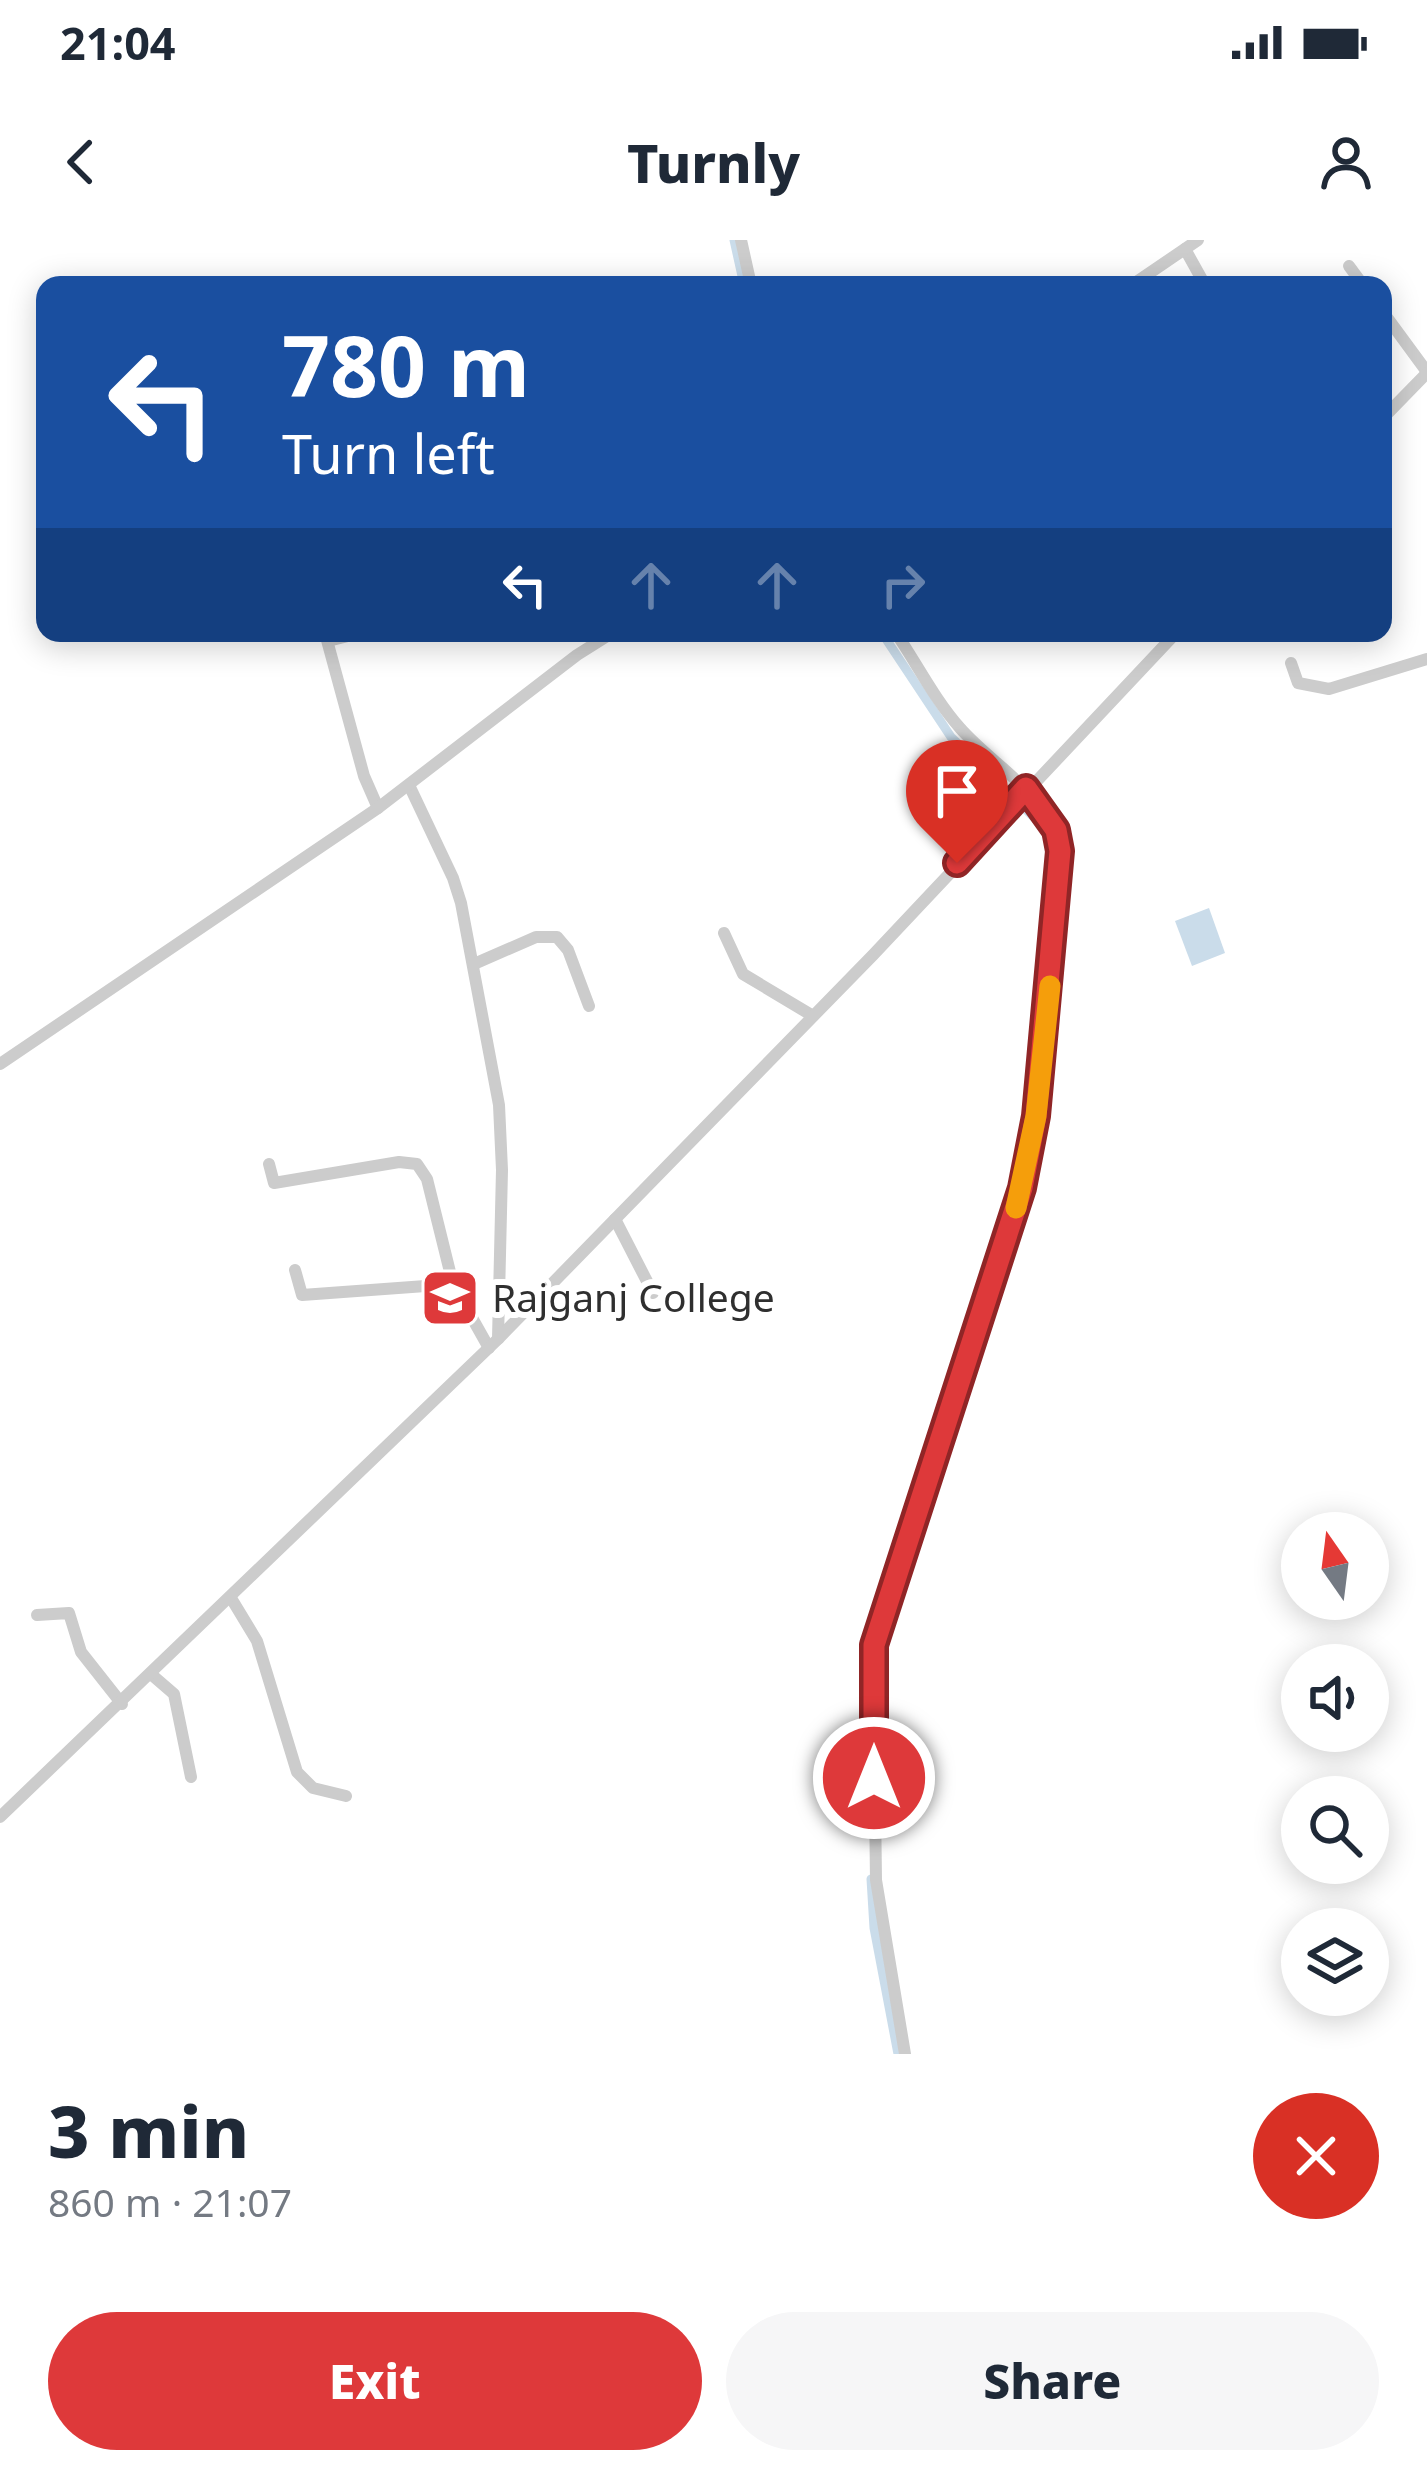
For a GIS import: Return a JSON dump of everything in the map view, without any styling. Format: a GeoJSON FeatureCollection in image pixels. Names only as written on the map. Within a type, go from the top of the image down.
{"type":"FeatureCollection","features":[{"type":"Feature","properties":{"kind":"street"},"geometry":{"type":"LineString","coordinates":[[741,240],[749,276]]}},
{"type":"Feature","properties":{"kind":"street"},"geometry":{"type":"LineString","coordinates":[[1145,276],[1198,240]]}},
{"type":"Feature","properties":{"kind":"street"},"geometry":{"type":"LineString","coordinates":[[1185,249],[1200,276]]}},
{"type":"Feature","properties":{"kind":"street"},"geometry":{"type":"LineString","coordinates":[[1349,266],[1357,276]]}},
{"type":"Feature","properties":{"kind":"street"},"geometry":{"type":"LineString","coordinates":[[1392,324],[1427,372],[1392,404]]}},
{"type":"Feature","properties":{"kind":"street"},"geometry":{"type":"LineString","coordinates":[[327,642],[377,808]]}},
{"type":"Feature","properties":{"kind":"street"},"geometry":{"type":"LineString","coordinates":[[0,1064],[377,808],[598,642]]}},
{"type":"Feature","properties":{"kind":"street"},"geometry":{"type":"LineString","coordinates":[[902,642],[956,724],[1056,830],[1060,851],[1036,1116],[1022,1188],[874,1645],[876,1880],[905,2054]]}},
{"type":"Feature","properties":{"kind":"street"},"geometry":{"type":"LineString","coordinates":[[0,1817],[494,1344],[1167,642]]}},
{"type":"Feature","properties":{"kind":"street"},"geometry":{"type":"LineString","coordinates":[[1291,663],[1298,683],[1330,689],[1427,659]]}},
{"type":"Feature","properties":{"kind":"street"},"geometry":{"type":"LineString","coordinates":[[409,785],[453,878],[474,964],[501,1133],[494,1344]]}},
{"type":"Feature","properties":{"kind":"street"},"geometry":{"type":"LineString","coordinates":[[724,933],[743,974],[813,1016]]}},
{"type":"Feature","properties":{"kind":"street"},"geometry":{"type":"LineString","coordinates":[[474,964],[536,937],[557,937],[568,950],[589,1006]]}},
{"type":"Feature","properties":{"kind":"street"},"geometry":{"type":"LineString","coordinates":[[269,1164],[274,1184],[399,1162],[417,1164],[427,1179],[453,1284],[494,1344]]}},
{"type":"Feature","properties":{"kind":"street"},"geometry":{"type":"LineString","coordinates":[[615,1219],[653,1294]]}},
{"type":"Feature","properties":{"kind":"street"},"geometry":{"type":"LineString","coordinates":[[295,1270],[302,1295],[453,1284]]}},
{"type":"Feature","properties":{"kind":"street"},"geometry":{"type":"LineString","coordinates":[[231,1598],[257,1641],[297,1772],[313,1788],[346,1796]]}},
{"type":"Feature","properties":{"kind":"street"},"geometry":{"type":"LineString","coordinates":[[37,1615],[69,1612],[81,1652],[122,1704]]}},
{"type":"Feature","properties":{"kind":"street"},"geometry":{"type":"LineString","coordinates":[[152,1675],[174,1694],[190,1777]]}},
{"type":"Feature","properties":{"kind":"water"},"geometry":{"type":"Polygon","coordinates":[[[1209,908],[1225,953],[1192,966],[1175,921],[1209,908]]]}},
{"type":"Feature","properties":{"kind":"waterway"},"geometry":{"type":"LineString","coordinates":[[734,240],[742,276]]}},
{"type":"Feature","properties":{"kind":"waterway"},"geometry":{"type":"LineString","coordinates":[[888,642],[951,737],[1051,834]]}},
{"type":"Feature","properties":{"kind":"waterway"},"geometry":{"type":"LineString","coordinates":[[1027,1137],[1034,1077]]}},
{"type":"Feature","properties":{"kind":"waterway"},"geometry":{"type":"LineString","coordinates":[[868,1651],[868,1700]]}},
{"type":"Feature","properties":{"kind":"waterway"},"geometry":{"type":"LineString","coordinates":[[871,1879],[874,1928],[898,2054]]}},
{"type":"Feature","properties":{"kind":"slow traffic"},"geometry":{"type":"LineString","coordinates":[[1016,1208],[1036,1116],[1050,986]]}},
{"type":"Feature","properties":{"kind":"place","name":"Rajganj College"},"geometry":{"type":"Point","coordinates":[450,1298]}},
{"type":"Feature","properties":{"kind":"route"},"geometry":{"type":"LineString","coordinates":[[874,1778],[874,1645],[1022,1188],[1036,1116],[1057,917],[1059,840],[1026,788],[957,863]]}}]}
